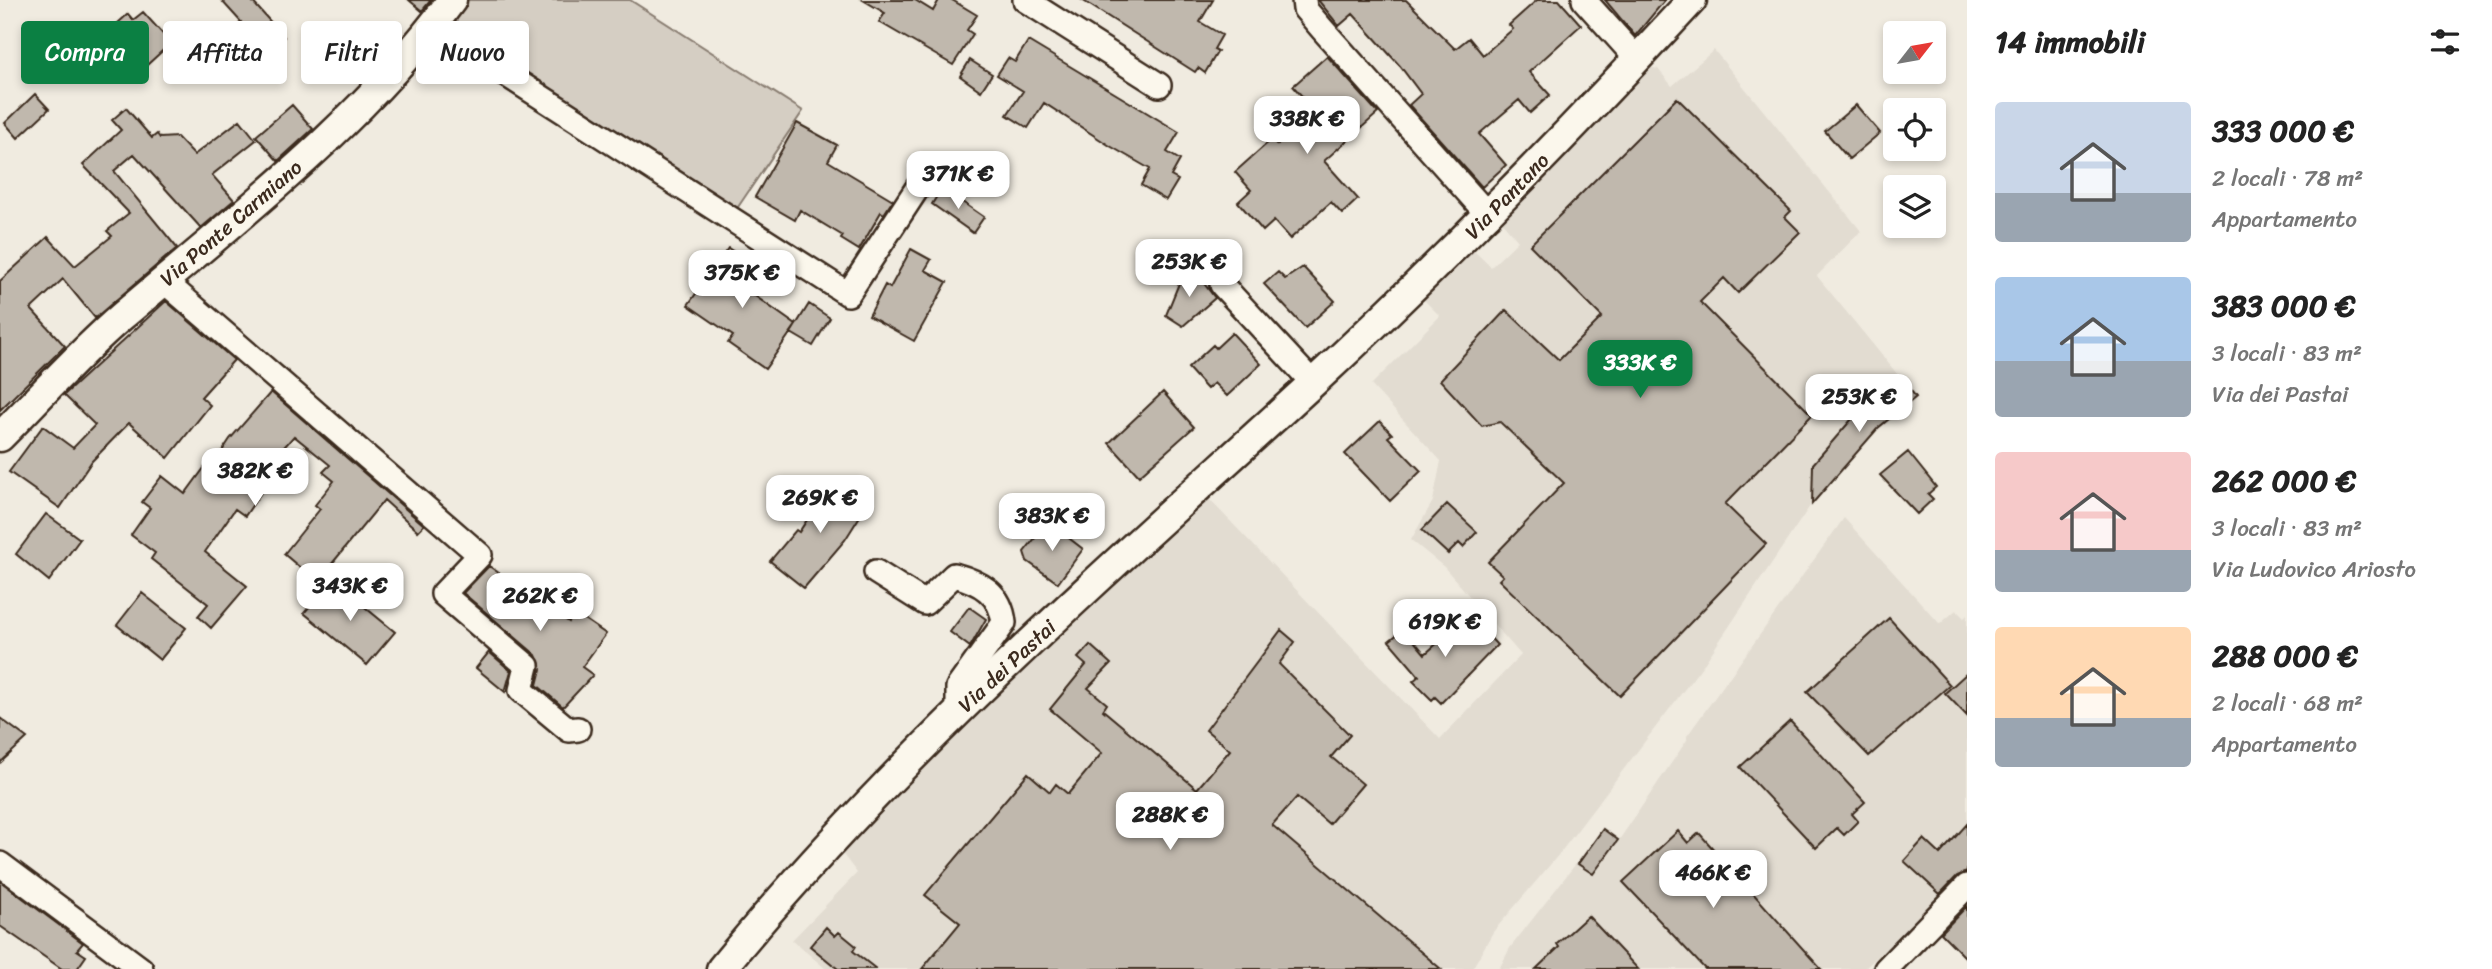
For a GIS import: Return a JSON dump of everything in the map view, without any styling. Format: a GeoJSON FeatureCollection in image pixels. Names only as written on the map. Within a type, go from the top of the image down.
{"type":"FeatureCollection","features":[{"type":"Feature","properties":{"kind":"street","name":"Via Ponte Carmiano"},"geometry":{"type":"LineString","coordinates":[[436,21],[452,0]]}},
{"type":"Feature","properties":{"kind":"street"},"geometry":{"type":"LineString","coordinates":[[1025,0],[1159,85]]}},
{"type":"Feature","properties":{"kind":"street"},"geometry":{"type":"LineString","coordinates":[[1304,0],[1306,9],[1489,216]]}},
{"type":"Feature","properties":{"kind":"street"},"geometry":{"type":"LineString","coordinates":[[1584,0],[1637,60]]}},
{"type":"Feature","properties":{"kind":"street","name":"Via Pantano"},"geometry":{"type":"LineString","coordinates":[[1313,383],[1489,216],[1692,0]]}},
{"type":"Feature","properties":{"kind":"street","name":"Via Ponte Carmiano"},"geometry":{"type":"LineString","coordinates":[[0,437],[120,318],[165,282],[335,132],[416,44]]}},
{"type":"Feature","properties":{"kind":"street"},"geometry":{"type":"LineString","coordinates":[[521,84],[848,294],[922,181]]}},
{"type":"Feature","properties":{"kind":"street"},"geometry":{"type":"LineString","coordinates":[[165,282],[480,555],[443,594],[527,666],[521,690],[569,730],[578,729]]}},
{"type":"Feature","properties":{"kind":"street"},"geometry":{"type":"LineString","coordinates":[[1222,285],[1313,383]]}},
{"type":"Feature","properties":{"kind":"street","name":"Via dei Pastai"},"geometry":{"type":"LineString","coordinates":[[721,969],[777,900],[871,797],[1190,493],[1313,383]]}},
{"type":"Feature","properties":{"kind":"street"},"geometry":{"type":"LineString","coordinates":[[876,572],[925,603],[954,575],[981,582],[1002,606],[1004,622],[958,687],[958,713]]}},
{"type":"Feature","properties":{"kind":"street"},"geometry":{"type":"LineString","coordinates":[[0,864],[141,969]]}},
{"type":"Feature","properties":{"kind":"street"},"geometry":{"type":"LineString","coordinates":[[1886,969],[1967,886]]}},
{"type":"Feature","properties":{"kind":"shaded area"},"geometry":{"type":"Polygon","coordinates":[[[464,0],[630,0],[803,111],[736,210],[529,75],[529,21],[456,21],[455,13],[464,0]]]}},
{"type":"Feature","properties":{"kind":"shaded area"},"geometry":{"type":"Polygon","coordinates":[[[1714,50],[1861,231],[1817,276],[1916,397],[1879,427],[1812,503],[1706,661],[1560,853],[1493,932],[1472,969],[826,969],[792,940],[857,873],[841,852],[1056,635],[1206,496],[1440,739],[1521,655],[1444,567],[1411,540],[1433,501],[1441,461],[1371,385],[1440,316],[1422,298],[1471,248],[1491,267],[1518,241],[1502,222],[1649,67],[1658,69],[1672,86],[1714,50]]]}},
{"type":"Feature","properties":{"kind":"shaded area"},"geometry":{"type":"Polygon","coordinates":[[[1844,518],[1940,624],[1956,610],[1964,618],[1967,615],[1967,881],[1943,896],[1864,969],[1499,969],[1510,948],[1603,829],[1619,840],[1687,740],[1687,736],[1844,518]]]}},
{"type":"Feature","properties":{"kind":"building"},"geometry":{"type":"Polygon","coordinates":[[[221,0],[251,0],[270,21],[240,21],[221,0]]]}},
{"type":"Feature","properties":{"kind":"building"},"geometry":{"type":"Polygon","coordinates":[[[409,0],[431,0],[422,11],[409,0]]]}},
{"type":"Feature","properties":{"kind":"building"},"geometry":{"type":"Polygon","coordinates":[[[863,0],[915,0],[933,11],[939,0],[952,0],[977,15],[967,30],[973,34],[953,65],[879,22],[885,13],[863,0]]]}},
{"type":"Feature","properties":{"kind":"building"},"geometry":{"type":"Polygon","coordinates":[[[1082,0],[1213,0],[1200,22],[1222,35],[1214,49],[1218,51],[1205,73],[1198,68],[1195,72],[1082,0]]]}},
{"type":"Feature","properties":{"kind":"building"},"geometry":{"type":"Polygon","coordinates":[[[1318,0],[1406,0],[1455,49],[1469,38],[1483,55],[1513,29],[1509,25],[1537,0],[1559,0],[1581,25],[1529,72],[1550,95],[1530,113],[1519,100],[1479,134],[1506,165],[1482,187],[1409,105],[1421,94],[1400,66],[1353,14],[1339,26],[1318,0]]]}},
{"type":"Feature","properties":{"kind":"building"},"geometry":{"type":"Polygon","coordinates":[[[1605,0],[1665,0],[1635,36],[1605,0]]]}},
{"type":"Feature","properties":{"kind":"building"},"geometry":{"type":"Polygon","coordinates":[[[143,12],[163,34],[163,50],[149,63],[149,21],[120,21],[128,14],[133,20],[143,12]]]}},
{"type":"Feature","properties":{"kind":"building"},"geometry":{"type":"Polygon","coordinates":[[[1028,41],[1179,132],[1167,152],[1180,160],[1171,176],[1178,180],[1166,200],[1141,185],[1150,169],[1044,103],[1028,128],[1007,115],[1023,91],[997,75],[1008,58],[1015,62],[1028,41]]]}},
{"type":"Feature","properties":{"kind":"building"},"geometry":{"type":"Polygon","coordinates":[[[1327,56],[1378,113],[1324,161],[1358,199],[1342,214],[1331,202],[1290,239],[1274,221],[1263,231],[1238,202],[1251,190],[1235,172],[1272,139],[1277,145],[1315,111],[1293,86],[1327,56]]]}},
{"type":"Feature","properties":{"kind":"building"},"geometry":{"type":"Polygon","coordinates":[[[970,60],[992,74],[981,91],[960,76],[970,60]]]}},
{"type":"Feature","properties":{"kind":"building"},"geometry":{"type":"Polygon","coordinates":[[[35,94],[49,109],[18,138],[5,123],[35,94]]]}},
{"type":"Feature","properties":{"kind":"building"},"geometry":{"type":"Polygon","coordinates":[[[1677,98],[1791,211],[1785,217],[1800,232],[1738,293],[1724,278],[1700,302],[1812,415],[1725,504],[1766,544],[1620,696],[1499,580],[1503,576],[1488,562],[1564,483],[1500,422],[1482,426],[1440,380],[1506,310],[1559,360],[1602,317],[1530,245],[1677,98]]]}},
{"type":"Feature","properties":{"kind":"building"},"geometry":{"type":"Polygon","coordinates":[[[292,105],[313,129],[278,161],[256,136],[292,105]]]}},
{"type":"Feature","properties":{"kind":"building"},"geometry":{"type":"Polygon","coordinates":[[[1856,105],[1880,133],[1849,159],[1825,131],[1856,105]]]}},
{"type":"Feature","properties":{"kind":"building"},"geometry":{"type":"Polygon","coordinates":[[[126,108],[152,138],[157,134],[160,138],[177,137],[194,155],[240,120],[256,140],[212,175],[234,200],[201,228],[134,154],[114,171],[177,248],[95,318],[63,279],[31,309],[65,346],[0,410],[0,281],[48,237],[75,266],[112,236],[107,231],[129,213],[83,165],[121,130],[112,120],[126,108]]]}},
{"type":"Feature","properties":{"kind":"building"},"geometry":{"type":"Polygon","coordinates":[[[797,123],[837,145],[828,161],[893,200],[884,214],[881,212],[859,250],[841,239],[843,236],[800,210],[795,220],[755,197],[797,123]]]}},
{"type":"Feature","properties":{"kind":"building"},"geometry":{"type":"Polygon","coordinates":[[[942,188],[984,217],[973,233],[932,204],[942,188]]]}},
{"type":"Feature","properties":{"kind":"building"},"geometry":{"type":"Polygon","coordinates":[[[728,248],[762,270],[748,291],[796,325],[765,369],[728,343],[733,336],[688,305],[728,248]]]}},
{"type":"Feature","properties":{"kind":"building"},"geometry":{"type":"Polygon","coordinates":[[[911,249],[931,260],[925,270],[947,282],[914,341],[869,316],[885,285],[890,288],[911,249]]]}},
{"type":"Feature","properties":{"kind":"building"},"geometry":{"type":"Polygon","coordinates":[[[1303,267],[1335,301],[1305,328],[1264,284],[1278,272],[1285,279],[1303,267]]]}},
{"type":"Feature","properties":{"kind":"building"},"geometry":{"type":"Polygon","coordinates":[[[1184,271],[1191,277],[1196,273],[1215,298],[1183,326],[1166,315],[1184,271]]]}},
{"type":"Feature","properties":{"kind":"building"},"geometry":{"type":"Polygon","coordinates":[[[166,301],[234,360],[201,397],[210,405],[168,458],[129,423],[92,461],[60,508],[9,472],[43,426],[73,448],[95,425],[64,395],[166,301]]]}},
{"type":"Feature","properties":{"kind":"building"},"geometry":{"type":"Polygon","coordinates":[[[809,304],[830,318],[813,346],[791,333],[809,304]]]}},
{"type":"Feature","properties":{"kind":"building"},"geometry":{"type":"Polygon","coordinates":[[[1232,333],[1261,364],[1227,396],[1214,383],[1207,389],[1188,368],[1213,345],[1216,348],[1232,333]]]}},
{"type":"Feature","properties":{"kind":"building"},"geometry":{"type":"Polygon","coordinates":[[[1899,376],[1916,397],[1878,428],[1812,504],[1813,464],[1858,412],[1899,376]]]}},
{"type":"Feature","properties":{"kind":"building"},"geometry":{"type":"Polygon","coordinates":[[[271,392],[424,525],[418,531],[384,500],[317,582],[284,554],[320,509],[315,505],[334,481],[323,472],[330,465],[294,436],[254,481],[264,488],[245,516],[235,509],[205,552],[247,586],[211,628],[198,616],[208,604],[151,559],[155,553],[131,535],[150,508],[142,502],[162,476],[185,494],[207,464],[211,468],[230,439],[271,392]]]}},
{"type":"Feature","properties":{"kind":"building"},"geometry":{"type":"Polygon","coordinates":[[[1163,392],[1194,427],[1139,476],[1109,443],[1163,392]]]}},
{"type":"Feature","properties":{"kind":"building"},"geometry":{"type":"Polygon","coordinates":[[[1380,421],[1392,434],[1388,437],[1421,471],[1390,501],[1345,454],[1380,421]]]}},
{"type":"Feature","properties":{"kind":"building"},"geometry":{"type":"Polygon","coordinates":[[[1908,452],[1936,487],[1928,494],[1933,499],[1917,514],[1880,475],[1908,452]]]}},
{"type":"Feature","properties":{"kind":"building"},"geometry":{"type":"Polygon","coordinates":[[[832,482],[867,505],[845,540],[804,588],[770,561],[796,530],[799,532],[832,482]]]}},
{"type":"Feature","properties":{"kind":"building"},"geometry":{"type":"Polygon","coordinates":[[[1447,504],[1477,532],[1463,547],[1459,543],[1448,554],[1422,530],[1447,504]]]}},
{"type":"Feature","properties":{"kind":"building"},"geometry":{"type":"Polygon","coordinates":[[[46,514],[80,539],[49,581],[16,554],[46,514]]]}},
{"type":"Feature","properties":{"kind":"building"},"geometry":{"type":"Polygon","coordinates":[[[1048,522],[1083,549],[1058,583],[1027,561],[1024,552],[1048,522]]]}},
{"type":"Feature","properties":{"kind":"building"},"geometry":{"type":"Polygon","coordinates":[[[489,566],[569,622],[575,613],[606,634],[582,667],[593,675],[563,707],[537,685],[541,669],[536,655],[463,593],[489,566]]]}},
{"type":"Feature","properties":{"kind":"building"},"geometry":{"type":"Polygon","coordinates":[[[332,580],[395,632],[367,665],[304,613],[332,580]]]}},
{"type":"Feature","properties":{"kind":"building"},"geometry":{"type":"Polygon","coordinates":[[[142,593],[186,628],[160,660],[117,625],[142,593]]]}},
{"type":"Feature","properties":{"kind":"building"},"geometry":{"type":"Polygon","coordinates":[[[969,607],[986,619],[970,647],[950,632],[969,607]]]}},
{"type":"Feature","properties":{"kind":"building"},"geometry":{"type":"Polygon","coordinates":[[[1466,618],[1482,635],[1485,632],[1497,645],[1441,703],[1435,697],[1432,700],[1413,681],[1419,676],[1389,641],[1404,629],[1425,654],[1466,618]]]}},
{"type":"Feature","properties":{"kind":"building"},"geometry":{"type":"Polygon","coordinates":[[[1889,618],[1950,685],[1869,756],[1807,692],[1889,618]]]}},
{"type":"Feature","properties":{"kind":"building"},"geometry":{"type":"Polygon","coordinates":[[[1281,630],[1295,642],[1279,664],[1350,735],[1331,757],[1363,784],[1329,824],[1297,797],[1272,825],[1441,969],[922,969],[960,923],[925,895],[1028,773],[1050,792],[1056,784],[1068,794],[1102,753],[1050,709],[1086,665],[1078,658],[1090,645],[1111,664],[1088,688],[1107,704],[1103,710],[1197,789],[1230,750],[1206,730],[1281,630]]]}},
{"type":"Feature","properties":{"kind":"building"},"geometry":{"type":"Polygon","coordinates":[[[489,652],[511,671],[505,692],[476,668],[489,652]]]}},
{"type":"Feature","properties":{"kind":"building"},"geometry":{"type":"Polygon","coordinates":[[[1967,673],[1967,716],[1945,693],[1967,673]]]}},
{"type":"Feature","properties":{"kind":"building"},"geometry":{"type":"Polygon","coordinates":[[[0,718],[27,738],[0,763],[0,718]]]}},
{"type":"Feature","properties":{"kind":"building"},"geometry":{"type":"Polygon","coordinates":[[[1790,721],[1865,802],[1852,814],[1858,821],[1844,835],[1837,828],[1816,848],[1740,767],[1790,721]]]}},
{"type":"Feature","properties":{"kind":"building"},"geometry":{"type":"Polygon","coordinates":[[[1967,824],[1967,872],[1957,876],[1940,894],[1904,861],[1924,839],[1940,854],[1967,824]]]}},
{"type":"Feature","properties":{"kind":"building"},"geometry":{"type":"Polygon","coordinates":[[[1603,829],[1618,840],[1593,874],[1578,864],[1603,829]]]}},
{"type":"Feature","properties":{"kind":"building"},"geometry":{"type":"Polygon","coordinates":[[[1678,831],[1688,843],[1699,833],[1821,969],[1705,969],[1623,882],[1678,831]]]}},
{"type":"Feature","properties":{"kind":"building"},"geometry":{"type":"Polygon","coordinates":[[[0,881],[83,943],[77,950],[86,956],[77,969],[62,969],[0,926],[0,881]]]}},
{"type":"Feature","properties":{"kind":"building"},"geometry":{"type":"Polygon","coordinates":[[[1967,906],[1967,959],[1941,933],[1967,906]]]}},
{"type":"Feature","properties":{"kind":"building"},"geometry":{"type":"Polygon","coordinates":[[[1588,916],[1638,969],[1536,969],[1559,947],[1557,944],[1588,916]]]}},
{"type":"Feature","properties":{"kind":"building"},"geometry":{"type":"Polygon","coordinates":[[[826,927],[835,936],[839,932],[856,946],[853,951],[876,969],[838,969],[810,946],[826,927]]]}}]}
